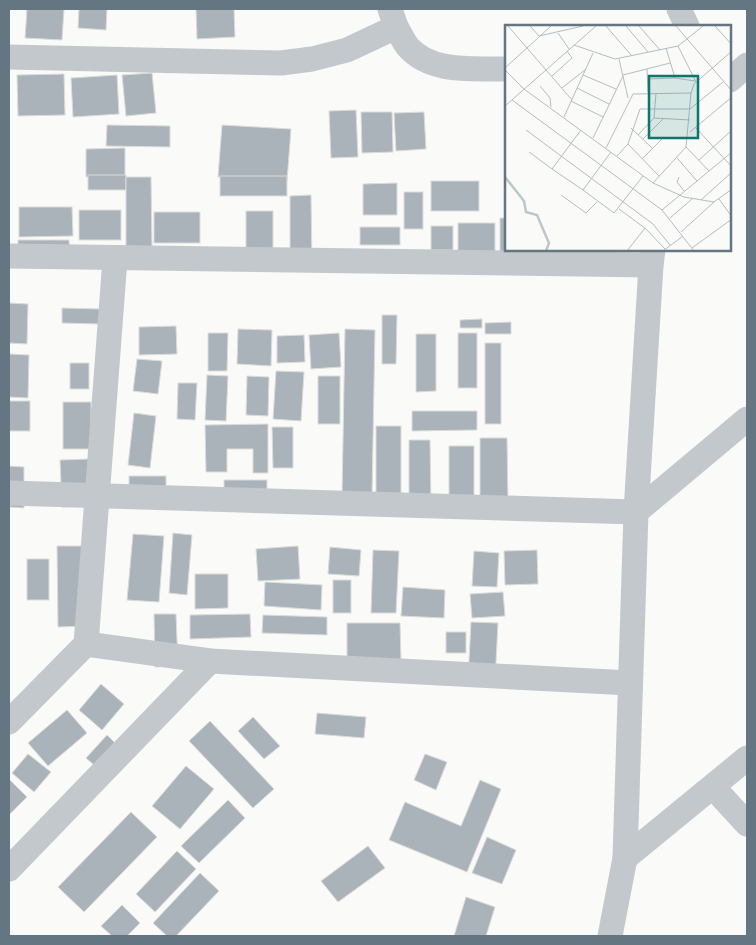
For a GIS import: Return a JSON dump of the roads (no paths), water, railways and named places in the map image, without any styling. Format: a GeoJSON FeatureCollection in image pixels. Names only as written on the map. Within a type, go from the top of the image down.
{"type":"FeatureCollection","features":[{"type":"Feature","properties":{"kind":"street"},"geometry":{"type":"LineString","coordinates":[[679,9],[687,25]]}},
{"type":"Feature","properties":{"kind":"street"},"geometry":{"type":"LineString","coordinates":[[9,57],[281,63],[312,59],[347,50],[393,18],[408,48],[424,60],[448,68],[505,70]]}},
{"type":"Feature","properties":{"kind":"street"},"geometry":{"type":"LineString","coordinates":[[731,79],[747,64]]}},
{"type":"Feature","properties":{"kind":"street"},"geometry":{"type":"LineString","coordinates":[[9,256],[115,258],[652,258],[636,512],[625,858],[610,936]]}},
{"type":"Feature","properties":{"kind":"street"},"geometry":{"type":"LineString","coordinates":[[9,722],[86,644],[115,258]]}},
{"type":"Feature","properties":{"kind":"street"},"geometry":{"type":"LineString","coordinates":[[9,493],[636,512],[747,419]]}},
{"type":"Feature","properties":{"kind":"street"},"geometry":{"type":"LineString","coordinates":[[86,644],[210,661],[630,683]]}},
{"type":"Feature","properties":{"kind":"street"},"geometry":{"type":"LineString","coordinates":[[9,869],[210,661]]}},
{"type":"Feature","properties":{"kind":"street"},"geometry":{"type":"LineString","coordinates":[[625,858],[747,758]]}},
{"type":"Feature","properties":{"kind":"street"},"geometry":{"type":"LineString","coordinates":[[713,787],[747,824]]}}]}
